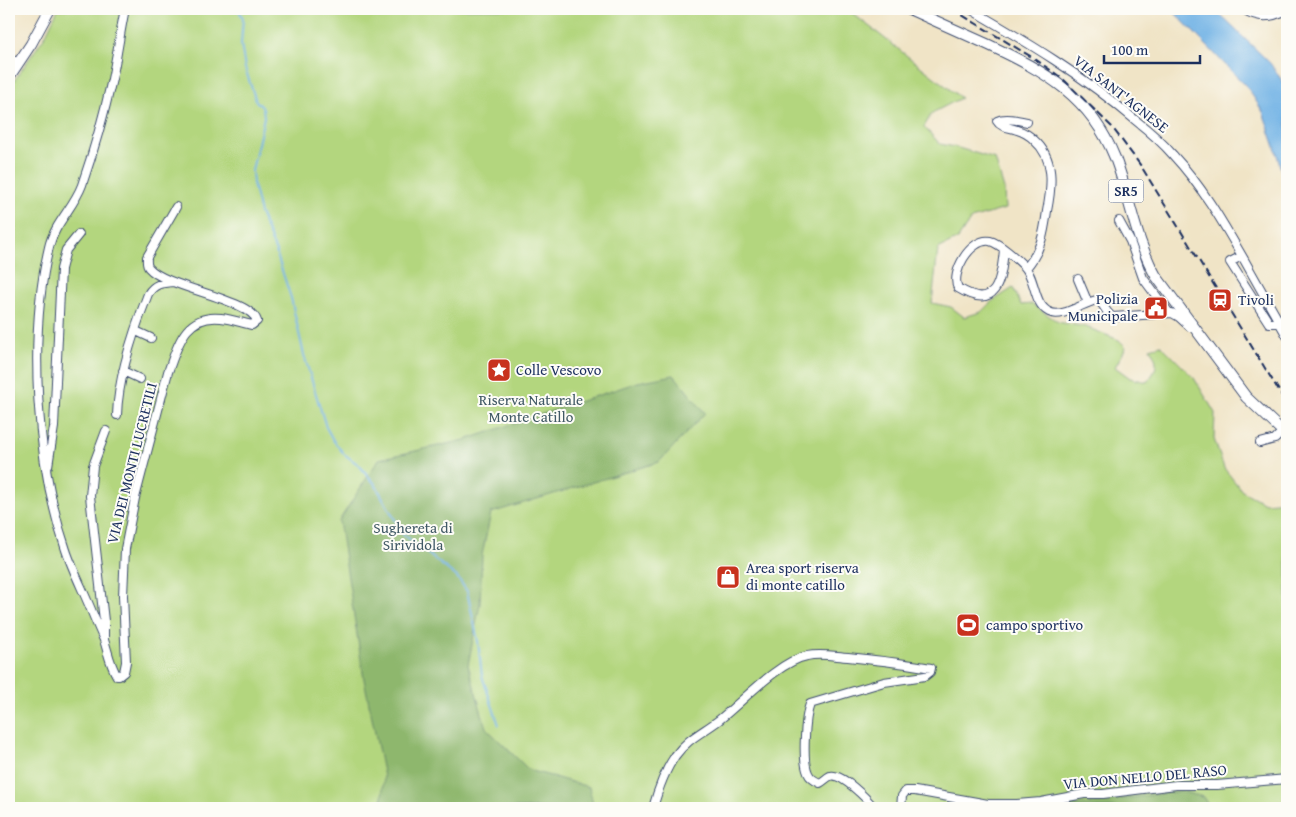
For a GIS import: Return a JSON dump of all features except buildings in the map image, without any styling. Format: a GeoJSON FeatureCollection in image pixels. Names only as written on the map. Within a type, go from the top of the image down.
{"type":"FeatureCollection","features":[{"type":"Feature","properties":{"kind":"main road"},"geometry":{"type":"LineString","coordinates":[[9,77],[14,61],[50,9]]}},
{"type":"Feature","properties":{"kind":"main road","name":"SR5"},"geometry":{"type":"LineString","coordinates":[[909,9],[1039,70],[1062,86],[1086,108],[1100,129],[1113,155],[1142,247],[1163,287],[1246,397],[1286,432]]}},
{"type":"Feature","properties":{"kind":"street","name":"VIA DEI MONTI LUCRETILI"},"geometry":{"type":"LineString","coordinates":[[125,9],[109,92],[88,167],[75,200],[54,233],[46,258],[41,298],[37,364],[47,472],[66,550],[117,676],[122,676],[126,662],[123,596],[123,566],[126,539],[168,372],[181,339],[191,326],[210,318],[224,318],[252,325],[257,321],[254,315],[237,305],[175,282]]}},
{"type":"Feature","properties":{"kind":"street","name":"VIA SANT'AGNESE"},"geometry":{"type":"LineString","coordinates":[[970,9],[1051,57],[1114,102],[1154,135],[1174,155],[1214,209],[1287,336]]}},
{"type":"Feature","properties":{"kind":"street"},"geometry":{"type":"LineString","coordinates":[[1243,9],[1263,17],[1271,17],[1287,10]]}},
{"type":"Feature","properties":{"kind":"street"},"geometry":{"type":"LineString","coordinates":[[1026,268],[1038,250],[1044,230],[1051,189],[1049,165],[1043,150],[1034,140],[1022,132],[1002,126],[997,121],[1000,119],[1027,122]]}},
{"type":"Feature","properties":{"kind":"street"},"geometry":{"type":"LineString","coordinates":[[175,282],[150,270],[147,264],[147,257],[176,207]]}},
{"type":"Feature","properties":{"kind":"street"},"geometry":{"type":"LineString","coordinates":[[1119,221],[1130,241],[1143,278],[1169,313]]}},
{"type":"Feature","properties":{"kind":"street"},"geometry":{"type":"LineString","coordinates":[[47,472],[54,427],[61,269],[66,250],[79,234]]}},
{"type":"Feature","properties":{"kind":"street"},"geometry":{"type":"LineString","coordinates":[[1004,250],[1001,273],[992,294],[982,297],[958,288],[956,284],[957,275],[966,254],[972,246],[988,241],[993,242],[1004,250],[1026,268],[1031,275],[1041,302],[1048,312],[1061,313],[1095,300],[1100,302],[1109,315],[1113,317],[1175,314],[1202,340]]}},
{"type":"Feature","properties":{"kind":"street"},"geometry":{"type":"LineString","coordinates":[[1242,256],[1230,262],[1269,323],[1280,323]]}},
{"type":"Feature","properties":{"kind":"street"},"geometry":{"type":"LineString","coordinates":[[1078,279],[1088,303]]}},
{"type":"Feature","properties":{"kind":"street"},"geometry":{"type":"LineString","coordinates":[[116,415],[123,371],[151,290],[158,284],[175,282]]}},
{"type":"Feature","properties":{"kind":"street"},"geometry":{"type":"LineString","coordinates":[[136,331],[151,338]]}},
{"type":"Feature","properties":{"kind":"street"},"geometry":{"type":"LineString","coordinates":[[123,371],[140,379]]}},
{"type":"Feature","properties":{"kind":"street"},"geometry":{"type":"LineString","coordinates":[[104,640],[104,621],[90,496],[93,466],[106,431]]}},
{"type":"Feature","properties":{"kind":"street"},"geometry":{"type":"LineString","coordinates":[[1260,443],[1275,439],[1286,432]]}},
{"type":"Feature","properties":{"kind":"street"},"geometry":{"type":"LineString","coordinates":[[653,808],[658,787],[669,766],[684,745],[700,731],[717,722],[790,662],[817,654],[880,660],[931,668],[930,672],[924,676],[884,682],[810,704],[806,714],[808,773],[815,781],[820,783],[829,776],[842,779],[867,799],[874,808]]}},
{"type":"Feature","properties":{"kind":"street","name":"VIA DON NELLO DEL RASO"},"geometry":{"type":"LineString","coordinates":[[901,808],[902,796],[906,791],[988,804],[1017,804],[1084,794],[1287,779]]}},
{"type":"Feature","properties":{"kind":"green space","name":"Riserva Naturale Monte Catillo"},"geometry":{"type":"Polygon","coordinates":[[[58,9],[847,9],[961,98],[932,113],[924,127],[940,144],[995,159],[1004,189],[1005,209],[971,219],[958,239],[938,249],[932,303],[951,307],[964,317],[981,312],[991,302],[1013,288],[1021,305],[1032,304],[1058,322],[1086,327],[1119,340],[1126,347],[1115,367],[1130,378],[1147,382],[1156,365],[1150,348],[1161,345],[1194,378],[1215,413],[1214,439],[1224,468],[1242,491],[1265,503],[1287,501],[1287,808],[9,808],[9,88],[45,36],[58,9]]]}},
{"type":"Feature","properties":{"kind":"green space","name":"Sughereta di Sirividola"},"geometry":{"type":"Polygon","coordinates":[[[674,375],[705,413],[659,462],[491,513],[482,555],[480,604],[468,665],[486,728],[529,770],[589,787],[594,808],[381,808],[384,777],[364,679],[339,521],[379,459],[465,440],[638,382],[674,375]]]}},
{"type":"Feature","properties":{"kind":"green space"},"geometry":{"type":"Polygon","coordinates":[[[1180,791],[1203,797],[1210,808],[1054,808],[1180,791]]]}},
{"type":"Feature","properties":{"kind":"water"},"geometry":{"type":"Polygon","coordinates":[[[1171,9],[1214,9],[1270,63],[1287,88],[1287,193],[1275,147],[1263,112],[1247,87],[1171,9]]]}},
{"type":"Feature","properties":{"kind":"waterway"},"geometry":{"type":"LineString","coordinates":[[238,9],[243,18],[241,44],[245,68],[256,101],[263,108],[264,117],[252,171],[253,184],[260,213],[276,252],[291,298],[304,355],[326,427],[344,454],[359,465],[375,484],[403,534],[457,577],[467,591],[478,641],[482,676],[499,725]]}},
{"type":"Feature","properties":{"kind":"railway"},"geometry":{"type":"LineString","coordinates":[[952,9],[1035,59],[1063,79],[1112,127],[1141,166],[1287,404]]}},
{"type":"Feature","properties":{"kind":"place","name":"Tivoli"},"geometry":{"type":"Point","coordinates":[1220,300]}},
{"type":"Feature","properties":{"kind":"place","name":"Polizia Municipale"},"geometry":{"type":"Point","coordinates":[1156,308]}},
{"type":"Feature","properties":{"kind":"place","name":"Colle Vescovo"},"geometry":{"type":"Point","coordinates":[499,370]}},
{"type":"Feature","properties":{"kind":"place","name":"Area sport riserva di monte catillo"},"geometry":{"type":"Point","coordinates":[728,577]}},
{"type":"Feature","properties":{"kind":"place","name":"campo sportivo"},"geometry":{"type":"Point","coordinates":[968,625]}}]}
